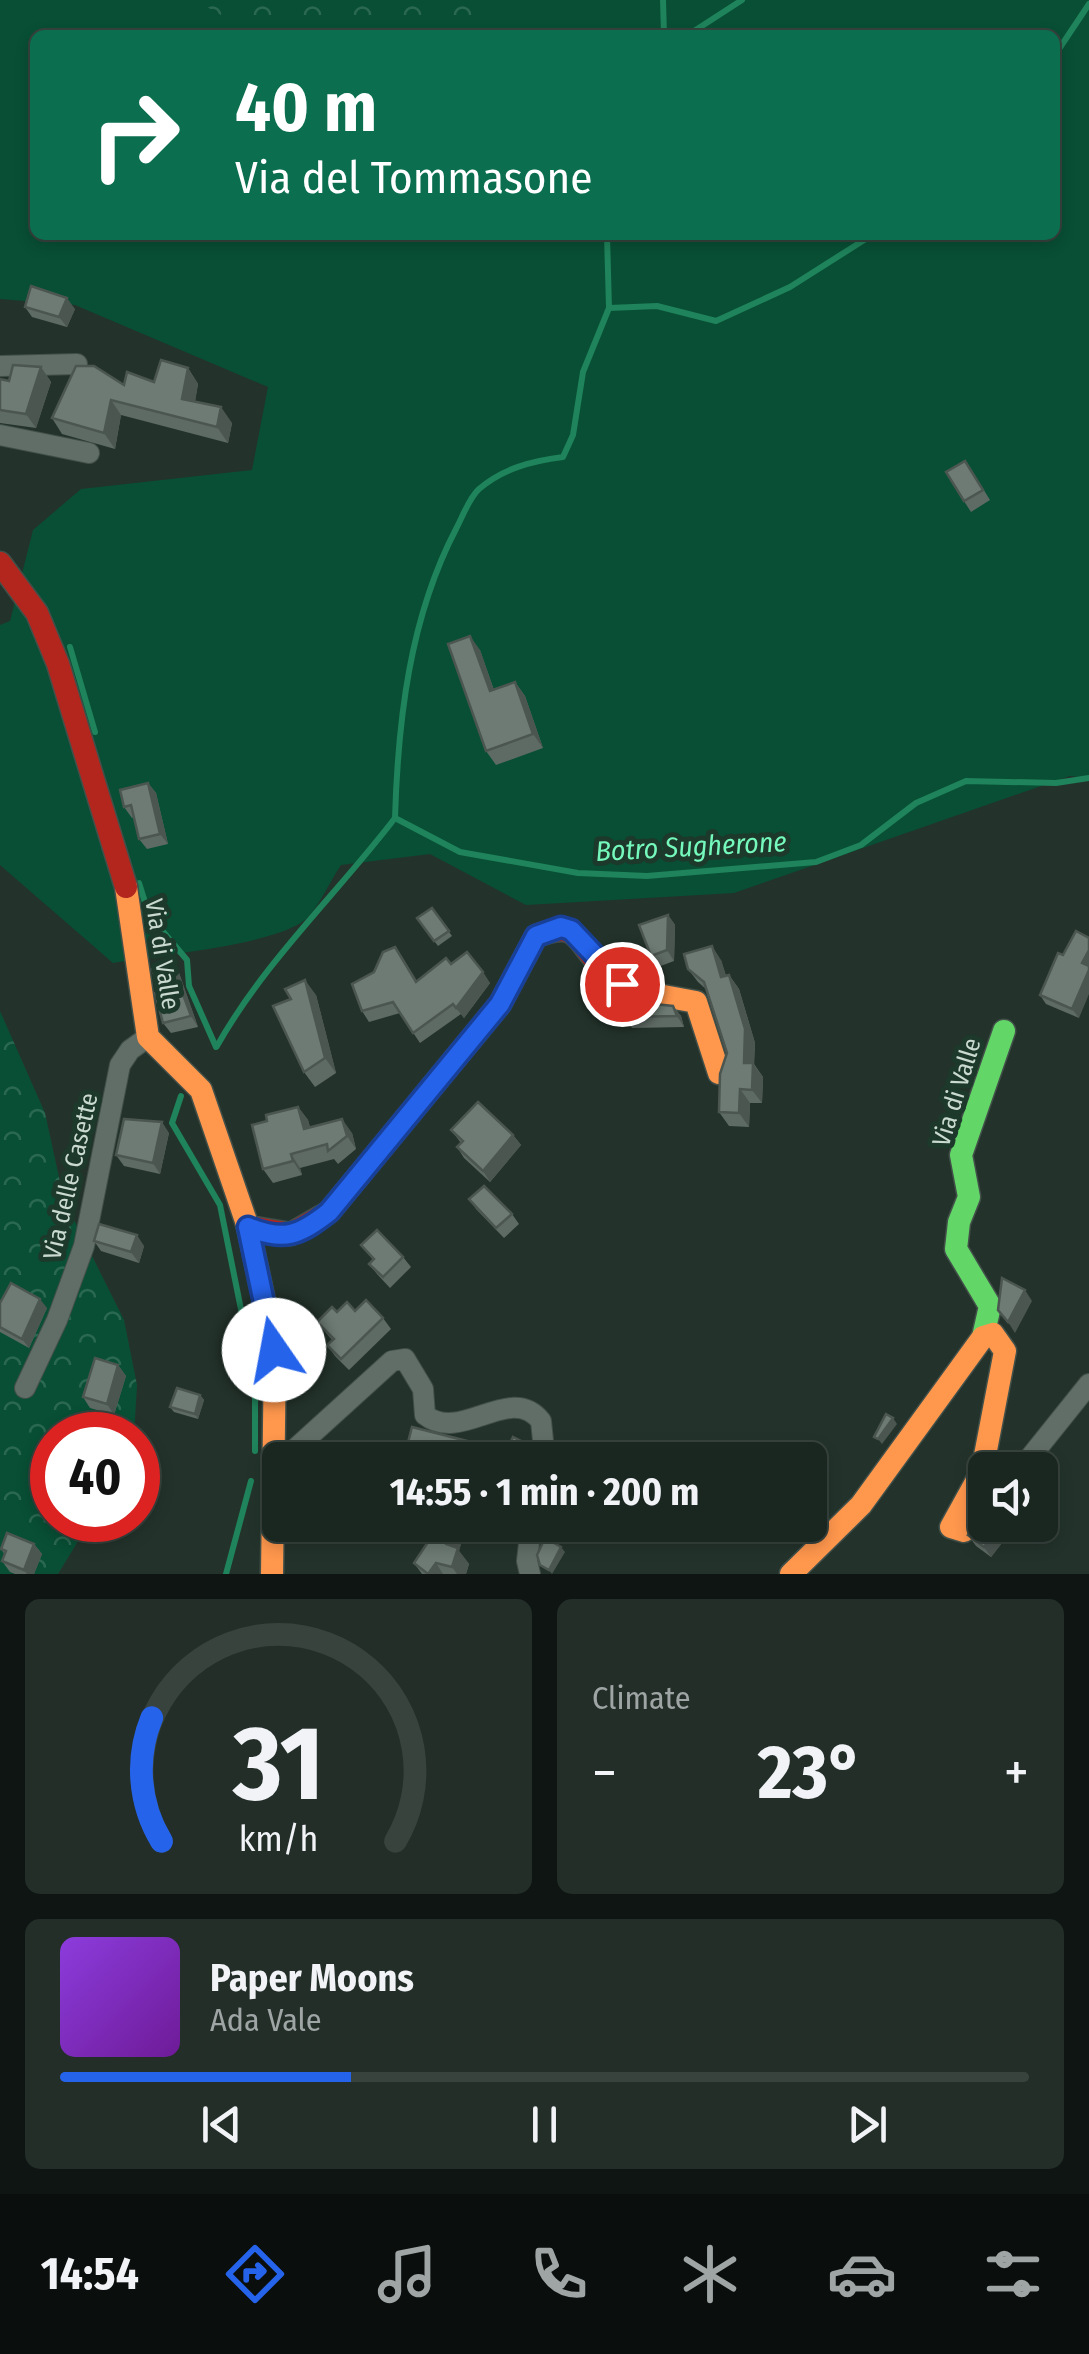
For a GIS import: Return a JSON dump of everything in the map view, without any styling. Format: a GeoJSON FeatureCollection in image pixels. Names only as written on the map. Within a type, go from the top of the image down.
{"type":"FeatureCollection","features":[{"type":"Feature","properties":{"kind":"street"},"geometry":{"type":"LineString","coordinates":[[0,366],[77,364]]}},
{"type":"Feature","properties":{"kind":"street"},"geometry":{"type":"LineString","coordinates":[[0,435],[90,453]]}},
{"type":"Feature","properties":{"kind":"street","name":"Via di Valle"},"geometry":{"type":"LineString","coordinates":[[0,563],[37,613],[58,664],[117,851],[148,1037],[201,1090],[248,1227],[274,1350],[279,1442]]}},
{"type":"Feature","properties":{"kind":"street"},"geometry":{"type":"LineString","coordinates":[[248,1227],[281,1238],[295,1236],[329,1212],[500,1004],[536,936],[561,927],[571,930],[622,984],[640,994],[680,994],[696,1002],[719,1073]]}},
{"type":"Feature","properties":{"kind":"street","name":"Via di Valle"},"geometry":{"type":"LineString","coordinates":[[982,1337],[990,1306],[967,1274],[956,1249],[959,1222],[969,1197],[961,1155],[1004,1032]]}},
{"type":"Feature","properties":{"kind":"street","name":"Via delle Casette"},"geometry":{"type":"LineString","coordinates":[[24,1388],[57,1320],[84,1246],[120,1065],[130,1050],[148,1037]]}},
{"type":"Feature","properties":{"kind":"street"},"geometry":{"type":"LineString","coordinates":[[791,1574],[861,1505],[982,1337],[993,1334],[1001,1340],[1004,1372],[986,1452]]}},
{"type":"Feature","properties":{"kind":"street"},"geometry":{"type":"LineString","coordinates":[[303,1442],[392,1361],[405,1359],[423,1390],[426,1416],[436,1424],[452,1425],[514,1406],[528,1408],[541,1421],[543,1442]]}},
{"type":"Feature","properties":{"kind":"street"},"geometry":{"type":"LineString","coordinates":[[1034,1452],[1089,1384]]}},
{"type":"Feature","properties":{"kind":"street"},"geometry":{"type":"LineString","coordinates":[[968,1493],[950,1522],[957,1532],[968,1528]]}},
{"type":"Feature","properties":{"kind":"street","name":"Via di Valle"},"geometry":{"type":"LineString","coordinates":[[272,1574],[274,1542]]}},
{"type":"Feature","properties":{"kind":"street"},"geometry":{"type":"LineString","coordinates":[[529,1542],[530,1574]]}},
{"type":"Feature","properties":{"kind":"green space"},"geometry":{"type":"Polygon","coordinates":[[[0,0],[1089,0],[1089,778],[1070,776],[734,893],[526,905],[430,854],[341,865],[313,911],[294,927],[216,948],[113,963],[0,865],[0,625],[10,621],[33,530],[81,489],[252,470],[268,387],[75,305],[0,299],[0,0]]]}},
{"type":"Feature","properties":{"kind":"green space"},"geometry":{"type":"Polygon","coordinates":[[[195,0],[512,0],[474,13],[449,30],[246,30],[195,0]]]}},
{"type":"Feature","properties":{"kind":"green space"},"geometry":{"type":"Polygon","coordinates":[[[0,1011],[45,1113],[64,1200],[124,1320],[137,1385],[135,1412],[30,1412],[30,1542],[78,1542],[58,1574],[0,1574],[0,1011]]]}},
{"type":"Feature","properties":{"kind":"building"},"geometry":{"type":"Polygon","coordinates":[[[31,286],[67,298],[59,317],[25,307],[31,286]]]}},
{"type":"Feature","properties":{"kind":"building"},"geometry":{"type":"Polygon","coordinates":[[[161,360],[188,368],[182,399],[221,407],[217,427],[111,400],[104,433],[52,418],[76,366],[94,366],[124,385],[127,372],[154,382],[161,360]]]}},
{"type":"Feature","properties":{"kind":"building"},"geometry":{"type":"Polygon","coordinates":[[[13,365],[41,367],[26,414],[0,410],[0,379],[9,381],[13,365]]]}},
{"type":"Feature","properties":{"kind":"building"},"geometry":{"type":"Polygon","coordinates":[[[965,461],[983,490],[964,501],[946,472],[965,461]]]}},
{"type":"Feature","properties":{"kind":"building"},"geometry":{"type":"Polygon","coordinates":[[[470,636],[490,691],[515,682],[533,734],[486,751],[448,644],[470,636]]]}},
{"type":"Feature","properties":{"kind":"building"},"geometry":{"type":"Polygon","coordinates":[[[148,783],[160,834],[139,839],[131,805],[124,807],[120,790],[148,783]]]}},
{"type":"Feature","properties":{"kind":"building"},"geometry":{"type":"Polygon","coordinates":[[[432,908],[449,931],[434,941],[417,918],[432,908]]]}},
{"type":"Feature","properties":{"kind":"building"},"geometry":{"type":"Polygon","coordinates":[[[668,915],[667,950],[651,956],[639,925],[668,915]]]}},
{"type":"Feature","properties":{"kind":"building"},"geometry":{"type":"Polygon","coordinates":[[[1076,931],[1089,938],[1089,950],[1082,963],[1089,970],[1072,1009],[1040,995],[1058,953],[1063,955],[1076,931]]]}},
{"type":"Feature","properties":{"kind":"building"},"geometry":{"type":"Polygon","coordinates":[[[712,946],[721,977],[729,975],[745,1029],[744,1063],[753,1063],[752,1090],[740,1089],[739,1113],[719,1112],[720,1074],[727,1053],[704,982],[688,969],[684,954],[712,946]]]}},
{"type":"Feature","properties":{"kind":"building"},"geometry":{"type":"Polygon","coordinates":[[[395,947],[416,982],[446,958],[451,964],[467,952],[483,972],[456,1008],[453,1004],[413,1033],[393,1002],[362,1011],[352,984],[374,972],[383,952],[395,947]]]}},
{"type":"Feature","properties":{"kind":"building"},"geometry":{"type":"Polygon","coordinates":[[[171,962],[191,1016],[163,1023],[155,993],[161,991],[152,969],[171,962]]]}},
{"type":"Feature","properties":{"kind":"building"},"geometry":{"type":"Polygon","coordinates":[[[305,980],[325,1058],[304,1072],[273,1006],[291,999],[285,989],[305,980]]]}},
{"type":"Feature","properties":{"kind":"building"},"geometry":{"type":"Polygon","coordinates":[[[626,1001],[673,1006],[677,1016],[624,1017],[626,1001]]]}},
{"type":"Feature","properties":{"kind":"building"},"geometry":{"type":"Polygon","coordinates":[[[478,1102],[513,1135],[483,1171],[457,1147],[463,1141],[451,1130],[478,1102]]]}},
{"type":"Feature","properties":{"kind":"building"},"geometry":{"type":"Polygon","coordinates":[[[298,1107],[304,1129],[342,1119],[347,1136],[328,1151],[327,1144],[291,1154],[293,1161],[263,1169],[252,1125],[267,1121],[266,1115],[298,1107]]]}},
{"type":"Feature","properties":{"kind":"building"},"geometry":{"type":"Polygon","coordinates":[[[124,1119],[162,1122],[153,1163],[116,1155],[124,1119]]]}},
{"type":"Feature","properties":{"kind":"building"},"geometry":{"type":"Polygon","coordinates":[[[484,1186],[512,1214],[496,1228],[469,1199],[484,1186]]]}},
{"type":"Feature","properties":{"kind":"building"},"geometry":{"type":"Polygon","coordinates":[[[99,1224],[137,1235],[131,1252],[94,1241],[99,1224]]]}},
{"type":"Feature","properties":{"kind":"building"},"geometry":{"type":"Polygon","coordinates":[[[377,1230],[403,1257],[383,1277],[369,1264],[374,1259],[361,1245],[377,1230]]]}},
{"type":"Feature","properties":{"kind":"building"},"geometry":{"type":"Polygon","coordinates":[[[1002,1278],[1025,1290],[1008,1322],[998,1310],[1002,1278]]]}},
{"type":"Feature","properties":{"kind":"building"},"geometry":{"type":"Polygon","coordinates":[[[11,1283],[40,1299],[22,1339],[0,1327],[0,1303],[11,1283]]]}},
{"type":"Feature","properties":{"kind":"building"},"geometry":{"type":"Polygon","coordinates":[[[366,1300],[383,1318],[341,1359],[327,1345],[334,1339],[317,1322],[332,1307],[337,1312],[347,1302],[355,1311],[366,1300]]]}},
{"type":"Feature","properties":{"kind":"building"},"geometry":{"type":"Polygon","coordinates":[[[95,1358],[118,1365],[107,1404],[83,1397],[95,1358]]]}},
{"type":"Feature","properties":{"kind":"building"},"geometry":{"type":"Polygon","coordinates":[[[177,1388],[200,1395],[195,1414],[170,1407],[177,1388]]]}},
{"type":"Feature","properties":{"kind":"building"},"geometry":{"type":"Polygon","coordinates":[[[886,1414],[893,1418],[878,1439],[874,1437],[886,1414]]]}},
{"type":"Feature","properties":{"kind":"building"},"geometry":{"type":"Polygon","coordinates":[[[412,1427],[471,1442],[408,1442],[412,1427]]]}},
{"type":"Feature","properties":{"kind":"building"},"geometry":{"type":"Polygon","coordinates":[[[7,1533],[34,1544],[24,1570],[2,1561],[6,1551],[1,1549],[7,1533]]]}},
{"type":"Feature","properties":{"kind":"building"},"geometry":{"type":"Polygon","coordinates":[[[428,1542],[447,1542],[458,1548],[452,1567],[436,1563],[428,1574],[414,1563],[428,1542]]]}},
{"type":"Feature","properties":{"kind":"building"},"geometry":{"type":"Polygon","coordinates":[[[543,1542],[561,1547],[549,1570],[540,1565],[537,1555],[543,1542]]]}},
{"type":"Feature","properties":{"kind":"waterway"},"geometry":{"type":"LineString","coordinates":[[663,0],[664,30]]}},
{"type":"Feature","properties":{"kind":"waterway"},"geometry":{"type":"LineString","coordinates":[[696,30],[742,0]]}},
{"type":"Feature","properties":{"kind":"waterway"},"geometry":{"type":"LineString","coordinates":[[1060,48],[1089,4]]}},
{"type":"Feature","properties":{"kind":"waterway"},"geometry":{"type":"LineString","coordinates":[[395,818],[403,706],[427,597],[456,529],[479,489],[519,467],[563,457],[573,435],[583,372],[609,308],[607,240]]}},
{"type":"Feature","properties":{"kind":"waterway"},"geometry":{"type":"LineString","coordinates":[[609,308],[657,306],[716,321],[790,287],[864,240]]}},
{"type":"Feature","properties":{"kind":"waterway"},"geometry":{"type":"LineString","coordinates":[[70,647],[95,732]]}},
{"type":"Feature","properties":{"kind":"waterway","name":"Botro Sugherone"},"geometry":{"type":"LineString","coordinates":[[395,818],[460,852],[578,873],[647,876],[816,862],[861,845],[916,803],[966,781],[1056,783],[1089,778]]}},
{"type":"Feature","properties":{"kind":"waterway","name":"Botro Sugherone"},"geometry":{"type":"LineString","coordinates":[[217,1046],[257,985],[395,818]]}},
{"type":"Feature","properties":{"kind":"waterway"},"geometry":{"type":"LineString","coordinates":[[139,883],[149,915],[187,960],[189,986],[216,1047]]}},
{"type":"Feature","properties":{"kind":"waterway","name":"Botro Sugherone"},"geometry":{"type":"LineString","coordinates":[[181,1096],[172,1123],[220,1205],[255,1379],[255,1451]]}},
{"type":"Feature","properties":{"kind":"waterway","name":"Botro Sugherone"},"geometry":{"type":"LineString","coordinates":[[226,1574],[251,1481]]}},
{"type":"Feature","properties":{"kind":"traffic: fast"},"geometry":{"type":"LineString","coordinates":[[983,1337],[990,1306],[956,1249],[959,1222],[969,1197],[961,1155],[1004,1031]]}},
{"type":"Feature","properties":{"kind":"traffic: slow"},"geometry":{"type":"LineString","coordinates":[[126,887],[148,1037],[201,1090],[248,1227],[275,1351],[272,1574]]}},
{"type":"Feature","properties":{"kind":"traffic: slow"},"geometry":{"type":"LineString","coordinates":[[596,961],[631,990],[696,1002],[719,1073]]}},
{"type":"Feature","properties":{"kind":"traffic: slow"},"geometry":{"type":"LineString","coordinates":[[791,1574],[861,1505],[983,1337],[993,1334],[1005,1351],[986,1452]]}},
{"type":"Feature","properties":{"kind":"traffic: slow"},"geometry":{"type":"LineString","coordinates":[[968,1496],[951,1527],[964,1531],[968,1528]]}},
{"type":"Feature","properties":{"kind":"traffic: jam"},"geometry":{"type":"LineString","coordinates":[[0,563],[37,613],[58,664],[126,887]]}},
{"type":"Feature","properties":{"kind":"traffic: jam"},"geometry":{"type":"LineString","coordinates":[[248,1227],[291,1234],[329,1212],[500,1004],[536,936],[566,930],[577,937],[596,961]]}},
{"type":"Feature","properties":{"kind":"route"},"geometry":{"type":"LineString","coordinates":[[274,1350],[248,1227],[281,1238],[295,1236],[329,1212],[398,1123],[500,1004],[536,936],[561,927],[571,930],[622,984]]}}]}
